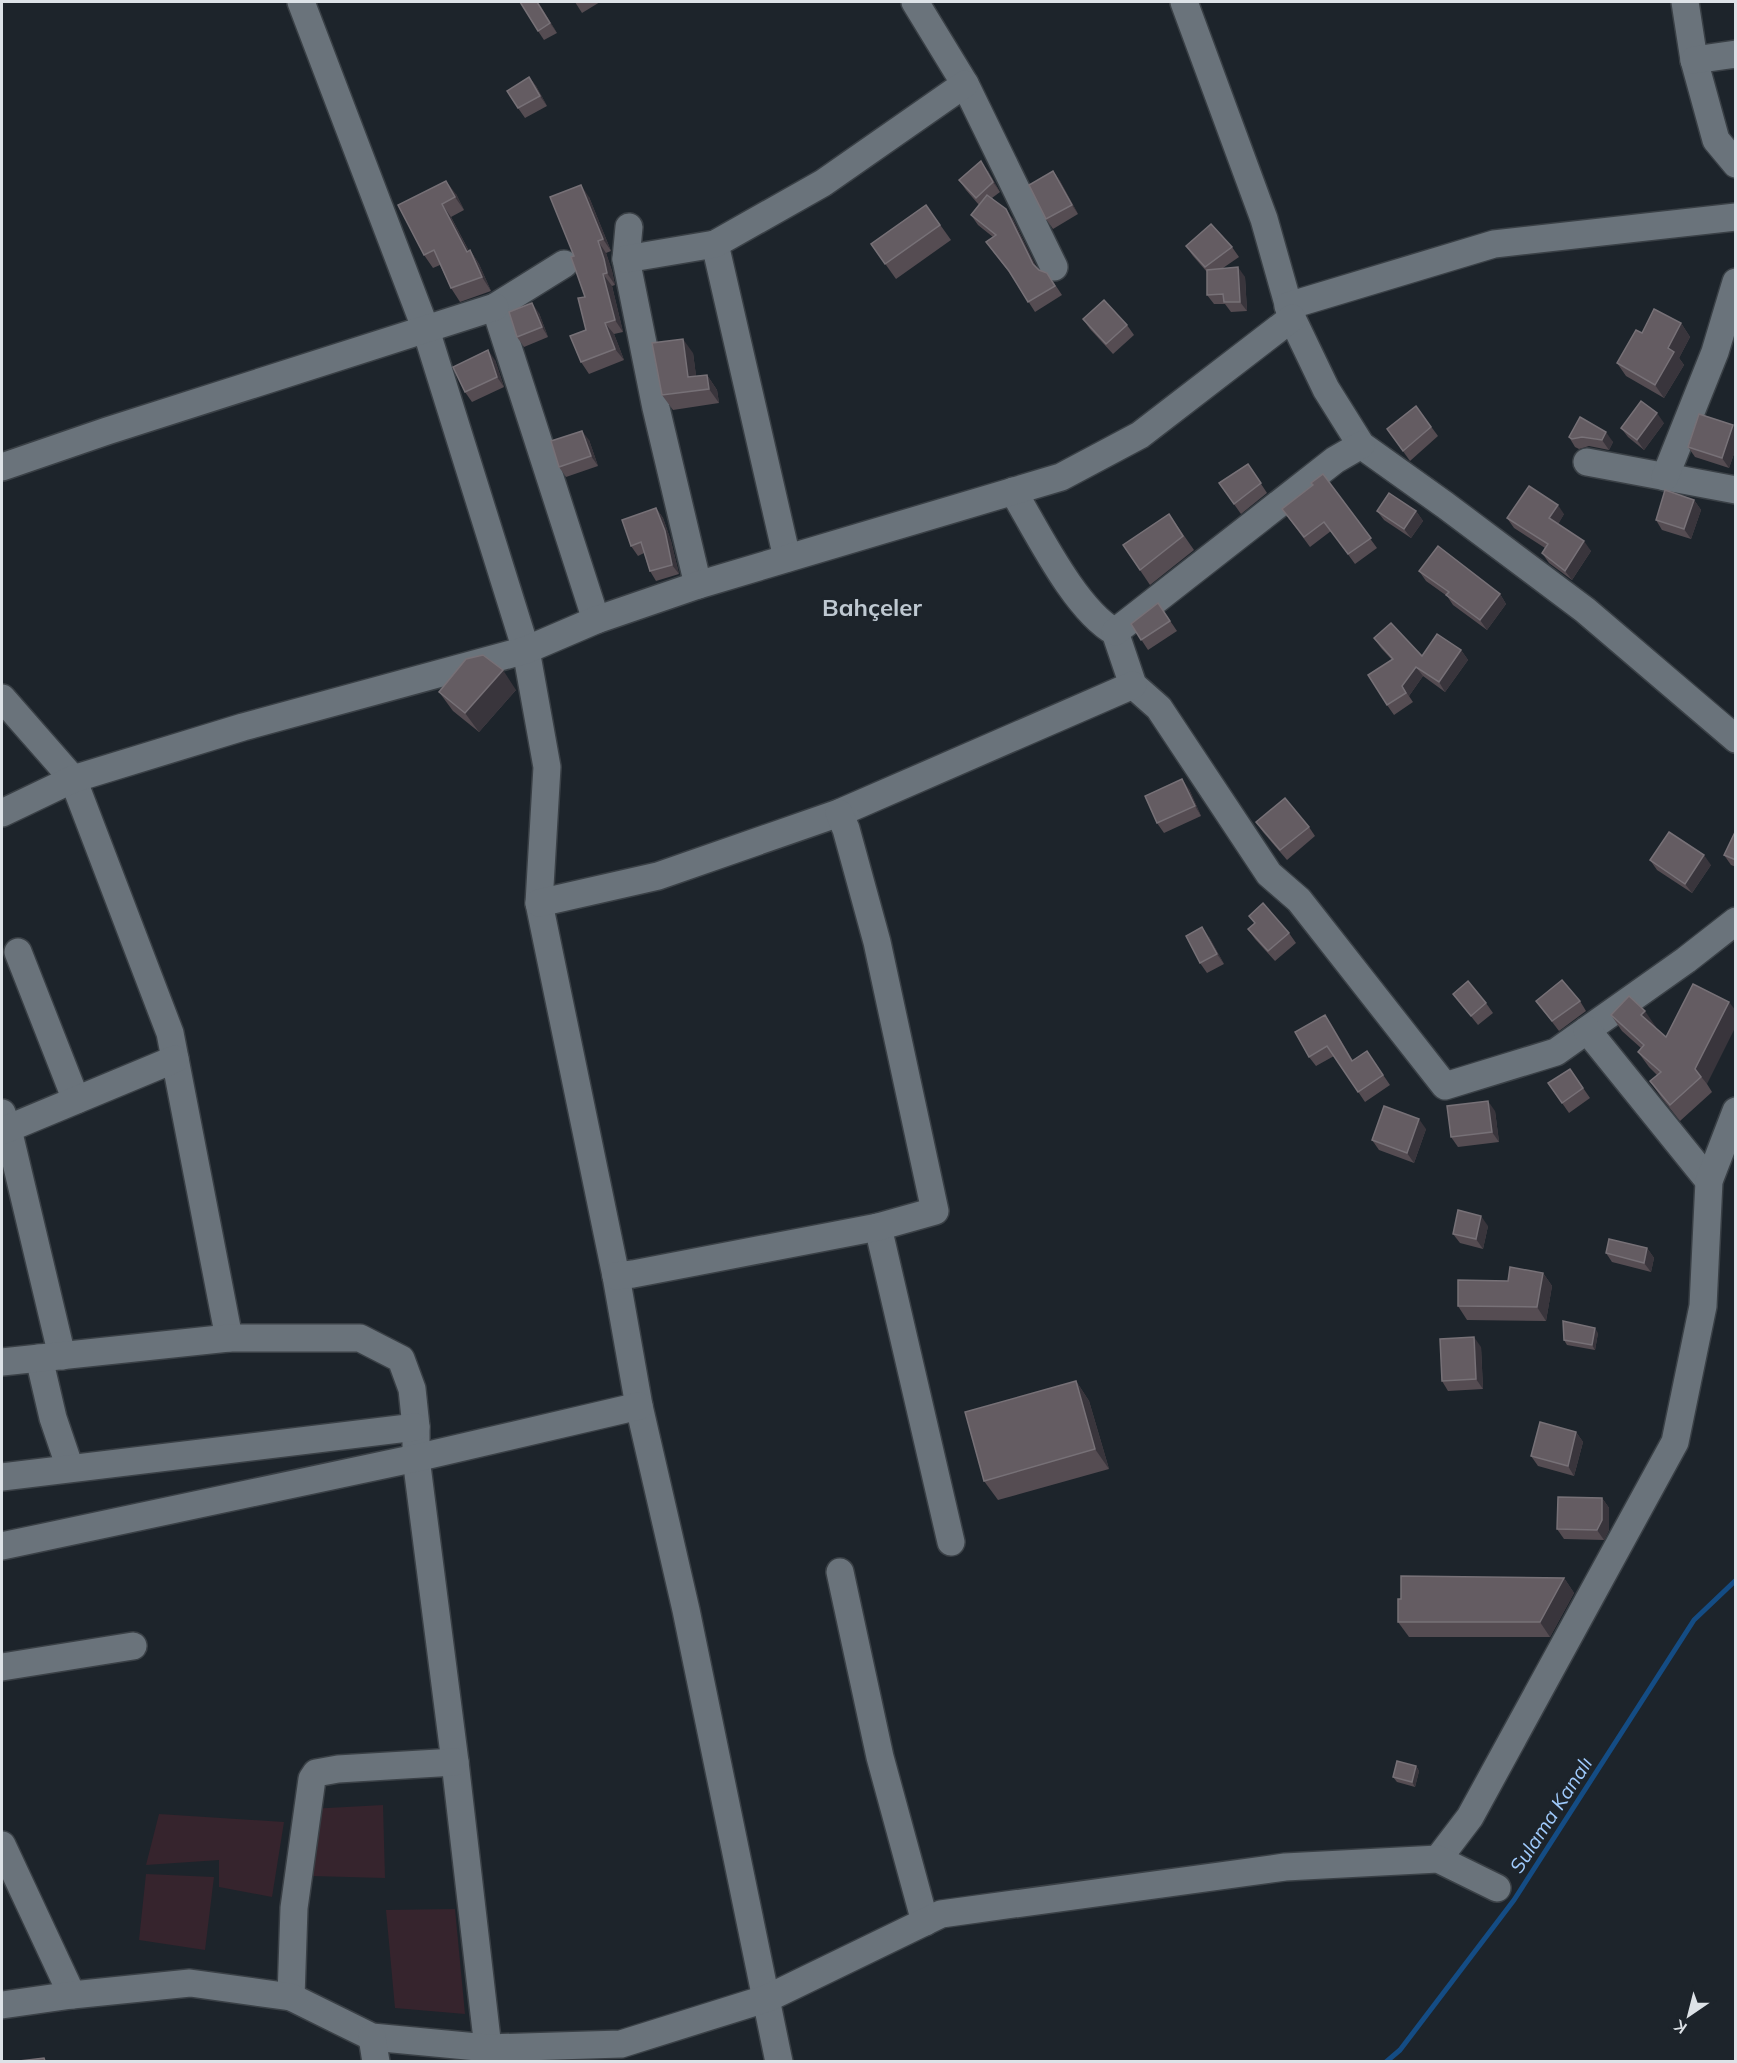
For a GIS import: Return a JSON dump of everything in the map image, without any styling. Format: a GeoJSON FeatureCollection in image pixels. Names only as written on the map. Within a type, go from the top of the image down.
{"type":"FeatureCollection","features":[{"type":"Feature","properties":{"kind":"street"},"geometry":{"type":"LineString","coordinates":[[301,2],[426,330],[526,650],[547,767],[539,903],[616,1276],[639,1406],[686,1610],[768,1998],[779,2061]]}},
{"type":"Feature","properties":{"kind":"street"},"geometry":{"type":"LineString","coordinates":[[915,2],[965,84],[1054,267]]}},
{"type":"Feature","properties":{"kind":"street"},"geometry":{"type":"LineString","coordinates":[[1185,2],[1264,219],[1290,312],[1326,389],[1361,445],[1585,610],[1736,739]]}},
{"type":"Feature","properties":{"kind":"street"},"geometry":{"type":"LineString","coordinates":[[1685,2],[1694,60],[1716,140],[1736,164]]}},
{"type":"Feature","properties":{"kind":"street"},"geometry":{"type":"LineString","coordinates":[[1694,60],[1736,54]]}},
{"type":"Feature","properties":{"kind":"street"},"geometry":{"type":"LineString","coordinates":[[626,259],[715,244],[823,183],[965,84]]}},
{"type":"Feature","properties":{"kind":"street"},"geometry":{"type":"LineString","coordinates":[[2,813],[73,779],[243,728],[526,650],[596,620],[698,585],[1061,477],[1140,435],[1290,312],[1494,244],[1736,217]]}},
{"type":"Feature","properties":{"kind":"street"},"geometry":{"type":"LineString","coordinates":[[629,227],[626,259],[656,408],[698,585]]}},
{"type":"Feature","properties":{"kind":"street"},"geometry":{"type":"LineString","coordinates":[[715,244],[787,558]]}},
{"type":"Feature","properties":{"kind":"street"},"geometry":{"type":"LineString","coordinates":[[2,467],[107,430],[495,307],[564,264]]}},
{"type":"Feature","properties":{"kind":"street"},"geometry":{"type":"LineString","coordinates":[[1665,477],[1715,352],[1736,282]]}},
{"type":"Feature","properties":{"kind":"street"},"geometry":{"type":"LineString","coordinates":[[495,307],[596,620]]}},
{"type":"Feature","properties":{"kind":"street"},"geometry":{"type":"LineString","coordinates":[[1115,632],[1335,460],[1361,445]]}},
{"type":"Feature","properties":{"kind":"street"},"geometry":{"type":"LineString","coordinates":[[1587,462],[1736,490]]}},
{"type":"Feature","properties":{"kind":"street"},"geometry":{"type":"LineString","coordinates":[[1013,491],[1075,594],[1104,626],[1115,632],[1133,684],[1159,708],[1269,874],[1299,900],[1445,1086],[1556,1052],[1686,960],[1736,921]]}},
{"type":"Feature","properties":{"kind":"street"},"geometry":{"type":"LineString","coordinates":[[539,903],[658,876],[839,813],[1133,684]]}},
{"type":"Feature","properties":{"kind":"street"},"geometry":{"type":"LineString","coordinates":[[2,698],[73,779],[170,1033],[229,1338]]}},
{"type":"Feature","properties":{"kind":"street"},"geometry":{"type":"LineString","coordinates":[[616,1276],[878,1227],[935,1211],[877,942],[846,829],[839,813]]}},
{"type":"Feature","properties":{"kind":"street"},"geometry":{"type":"LineString","coordinates":[[18,952],[76,1100]]}},
{"type":"Feature","properties":{"kind":"street"},"geometry":{"type":"LineString","coordinates":[[1587,1030],[1709,1180]]}},
{"type":"Feature","properties":{"kind":"street"},"geometry":{"type":"LineString","coordinates":[[70,1468],[53,1418],[50,1357],[4,1124],[76,1100],[175,1059]]}},
{"type":"Feature","properties":{"kind":"street"},"geometry":{"type":"LineString","coordinates":[[1438,1859],[1470,1817],[1675,1443],[1703,1306],[1709,1180],[1736,1111]]}},
{"type":"Feature","properties":{"kind":"street"},"geometry":{"type":"LineString","coordinates":[[878,1227],[951,1542]]}},
{"type":"Feature","properties":{"kind":"street"},"geometry":{"type":"LineString","coordinates":[[2,1362],[229,1338],[360,1338],[401,1359],[412,1389],[416,1458],[455,1762],[488,2049]]}},
{"type":"Feature","properties":{"kind":"street"},"geometry":{"type":"LineString","coordinates":[[2,1546],[416,1458],[639,1406]]}},
{"type":"Feature","properties":{"kind":"street"},"geometry":{"type":"LineString","coordinates":[[2,1477],[416,1427]]}},
{"type":"Feature","properties":{"kind":"street"},"geometry":{"type":"LineString","coordinates":[[840,1572],[880,1757],[925,1922]]}},
{"type":"Feature","properties":{"kind":"street"},"geometry":{"type":"LineString","coordinates":[[2,1667],[133,1646]]}},
{"type":"Feature","properties":{"kind":"street"},"geometry":{"type":"LineString","coordinates":[[291,1996],[294,1908],[312,1779],[316,1773],[338,1769],[455,1762]]}},
{"type":"Feature","properties":{"kind":"street"},"geometry":{"type":"LineString","coordinates":[[2,1845],[72,1995]]}},
{"type":"Feature","properties":{"kind":"street"},"geometry":{"type":"LineString","coordinates":[[2,2005],[190,1983],[291,1996],[374,2049],[488,2049],[621,2044],[768,1998],[941,1914],[1286,1867],[1438,1859],[1497,1888]]}},
{"type":"Feature","properties":{"kind":"shaded area"},"geometry":{"type":"Polygon","coordinates":[[[383,1805],[385,1878],[311,1876],[309,1809],[383,1805]]]}},
{"type":"Feature","properties":{"kind":"shaded area"},"geometry":{"type":"Polygon","coordinates":[[[159,1814],[284,1822],[272,1897],[219,1887],[219,1860],[146,1865],[159,1814]]]}},
{"type":"Feature","properties":{"kind":"shaded area"},"geometry":{"type":"Polygon","coordinates":[[[146,1874],[214,1877],[205,1950],[139,1940],[146,1874]]]}},
{"type":"Feature","properties":{"kind":"shaded area"},"geometry":{"type":"Polygon","coordinates":[[[455,1909],[465,2014],[395,2008],[386,1910],[455,1909]]]}},
{"type":"Feature","properties":{"kind":"building"},"geometry":{"type":"Polygon","coordinates":[[[520,2],[537,2],[550,23],[538,31],[520,2]]]}},
{"type":"Feature","properties":{"kind":"building"},"geometry":{"type":"Polygon","coordinates":[[[529,77],[540,96],[518,108],[507,91],[529,77]]]}},
{"type":"Feature","properties":{"kind":"building"},"geometry":{"type":"Polygon","coordinates":[[[981,161],[993,182],[976,198],[959,180],[981,161]]]}},
{"type":"Feature","properties":{"kind":"building"},"geometry":{"type":"Polygon","coordinates":[[[1053,171],[1072,205],[1046,219],[1029,185],[1053,171]]]}},
{"type":"Feature","properties":{"kind":"building"},"geometry":{"type":"Polygon","coordinates":[[[446,181],[455,197],[442,204],[467,252],[470,250],[482,277],[451,288],[434,250],[424,255],[398,205],[446,181]]]}},
{"type":"Feature","properties":{"kind":"building"},"geometry":{"type":"Polygon","coordinates":[[[581,185],[603,239],[598,241],[604,259],[607,273],[603,274],[615,320],[605,323],[615,349],[581,362],[570,336],[586,330],[578,298],[585,297],[571,257],[574,256],[550,197],[581,185]]]}},
{"type":"Feature","properties":{"kind":"building"},"geometry":{"type":"Polygon","coordinates":[[[987,195],[1006,209],[1033,264],[1039,270],[1047,273],[1055,286],[1028,302],[1009,271],[986,242],[996,235],[971,215],[987,195]]]}},
{"type":"Feature","properties":{"kind":"building"},"geometry":{"type":"Polygon","coordinates":[[[926,205],[940,225],[885,264],[871,244],[926,205]]]}},
{"type":"Feature","properties":{"kind":"building"},"geometry":{"type":"Polygon","coordinates":[[[1211,224],[1232,247],[1205,267],[1186,246],[1211,224]]]}},
{"type":"Feature","properties":{"kind":"building"},"geometry":{"type":"Polygon","coordinates":[[[1238,267],[1240,302],[1224,302],[1223,294],[1207,295],[1207,270],[1238,267]]]}},
{"type":"Feature","properties":{"kind":"building"},"geometry":{"type":"Polygon","coordinates":[[[1104,300],[1127,325],[1106,344],[1083,319],[1104,300]]]}},
{"type":"Feature","properties":{"kind":"building"},"geometry":{"type":"Polygon","coordinates":[[[532,303],[542,327],[517,337],[509,312],[532,303]]]}},
{"type":"Feature","properties":{"kind":"building"},"geometry":{"type":"Polygon","coordinates":[[[1654,309],[1681,323],[1668,348],[1674,352],[1655,385],[1617,363],[1636,330],[1642,333],[1654,309]]]}},
{"type":"Feature","properties":{"kind":"building"},"geometry":{"type":"Polygon","coordinates":[[[683,339],[688,377],[707,375],[709,389],[662,395],[652,343],[683,339]]]}},
{"type":"Feature","properties":{"kind":"building"},"geometry":{"type":"Polygon","coordinates":[[[488,350],[497,377],[465,392],[453,367],[488,350]]]}},
{"type":"Feature","properties":{"kind":"building"},"geometry":{"type":"Polygon","coordinates":[[[1641,401],[1657,413],[1637,440],[1621,428],[1641,401]]]}},
{"type":"Feature","properties":{"kind":"building"},"geometry":{"type":"Polygon","coordinates":[[[1416,406],[1431,427],[1403,451],[1387,429],[1416,406]]]}},
{"type":"Feature","properties":{"kind":"building"},"geometry":{"type":"Polygon","coordinates":[[[1699,414],[1733,425],[1722,458],[1688,447],[1699,414]]]}},
{"type":"Feature","properties":{"kind":"building"},"geometry":{"type":"Polygon","coordinates":[[[1580,417],[1606,432],[1602,440],[1569,437],[1580,417]]]}},
{"type":"Feature","properties":{"kind":"building"},"geometry":{"type":"Polygon","coordinates":[[[582,431],[591,456],[559,467],[551,441],[582,431]]]}},
{"type":"Feature","properties":{"kind":"building"},"geometry":{"type":"Polygon","coordinates":[[[1248,464],[1261,483],[1234,504],[1219,483],[1248,464]]]}},
{"type":"Feature","properties":{"kind":"building"},"geometry":{"type":"Polygon","coordinates":[[[1323,474],[1371,538],[1348,554],[1324,522],[1304,537],[1282,509],[1313,485],[1311,483],[1323,474]]]}},
{"type":"Feature","properties":{"kind":"building"},"geometry":{"type":"Polygon","coordinates":[[[1529,486],[1558,505],[1549,518],[1584,541],[1565,571],[1542,553],[1548,544],[1507,518],[1529,486]]]}},
{"type":"Feature","properties":{"kind":"building"},"geometry":{"type":"Polygon","coordinates":[[[1665,490],[1694,500],[1684,529],[1656,520],[1665,490]]]}},
{"type":"Feature","properties":{"kind":"building"},"geometry":{"type":"Polygon","coordinates":[[[1389,493],[1416,511],[1404,529],[1377,511],[1389,493]]]}},
{"type":"Feature","properties":{"kind":"building"},"geometry":{"type":"Polygon","coordinates":[[[656,508],[665,531],[672,565],[650,571],[641,542],[631,546],[622,520],[656,508]]]}},
{"type":"Feature","properties":{"kind":"building"},"geometry":{"type":"Polygon","coordinates":[[[1169,514],[1183,536],[1140,570],[1123,545],[1169,514]]]}},
{"type":"Feature","properties":{"kind":"building"},"geometry":{"type":"Polygon","coordinates":[[[1438,546],[1500,594],[1480,620],[1446,595],[1449,592],[1419,571],[1438,546]]]}},
{"type":"Feature","properties":{"kind":"building"},"geometry":{"type":"Polygon","coordinates":[[[1158,603],[1170,621],[1141,640],[1131,624],[1158,603]]]}},
{"type":"Feature","properties":{"kind":"building"},"geometry":{"type":"Polygon","coordinates":[[[1391,623],[1422,656],[1437,634],[1461,650],[1439,682],[1416,667],[1402,686],[1406,693],[1387,705],[1368,675],[1393,659],[1374,638],[1391,623]]]}},
{"type":"Feature","properties":{"kind":"building"},"geometry":{"type":"Polygon","coordinates":[[[483,655],[503,670],[465,713],[439,692],[466,659],[483,655]]]}},
{"type":"Feature","properties":{"kind":"building"},"geometry":{"type":"Polygon","coordinates":[[[1182,779],[1195,806],[1157,823],[1145,796],[1182,779]]]}},
{"type":"Feature","properties":{"kind":"building"},"geometry":{"type":"Polygon","coordinates":[[[1285,798],[1309,827],[1280,850],[1256,822],[1285,798]]]}},
{"type":"Feature","properties":{"kind":"building"},"geometry":{"type":"Polygon","coordinates":[[[1736,830],[1736,860],[1724,855],[1736,830]]]}},
{"type":"Feature","properties":{"kind":"building"},"geometry":{"type":"Polygon","coordinates":[[[1669,832],[1704,855],[1685,884],[1650,860],[1669,832]]]}},
{"type":"Feature","properties":{"kind":"building"},"geometry":{"type":"Polygon","coordinates":[[[1263,903],[1289,933],[1268,951],[1248,929],[1255,923],[1249,916],[1263,903]]]}},
{"type":"Feature","properties":{"kind":"building"},"geometry":{"type":"Polygon","coordinates":[[[1202,927],[1217,954],[1200,963],[1186,936],[1202,927]]]}},
{"type":"Feature","properties":{"kind":"building"},"geometry":{"type":"Polygon","coordinates":[[[1562,980],[1580,1001],[1552,1021],[1536,1001],[1562,980]]]}},
{"type":"Feature","properties":{"kind":"building"},"geometry":{"type":"Polygon","coordinates":[[[1468,981],[1486,1003],[1471,1016],[1453,994],[1468,981]]]}},
{"type":"Feature","properties":{"kind":"building"},"geometry":{"type":"Polygon","coordinates":[[[1693,984],[1729,1002],[1695,1069],[1701,1077],[1670,1105],[1650,1081],[1661,1072],[1638,1052],[1644,1045],[1611,1015],[1629,996],[1645,1011],[1641,1015],[1666,1037],[1693,984]]]}},
{"type":"Feature","properties":{"kind":"building"},"geometry":{"type":"Polygon","coordinates":[[[1325,1015],[1352,1061],[1367,1051],[1383,1075],[1358,1092],[1327,1046],[1309,1057],[1295,1032],[1325,1015]]]}},
{"type":"Feature","properties":{"kind":"building"},"geometry":{"type":"Polygon","coordinates":[[[1570,1069],[1583,1088],[1562,1103],[1548,1083],[1570,1069]]]}},
{"type":"Feature","properties":{"kind":"building"},"geometry":{"type":"Polygon","coordinates":[[[1488,1101],[1492,1132],[1451,1137],[1447,1106],[1488,1101]]]}},
{"type":"Feature","properties":{"kind":"building"},"geometry":{"type":"Polygon","coordinates":[[[1384,1106],[1419,1119],[1407,1153],[1372,1140],[1384,1106]]]}},
{"type":"Feature","properties":{"kind":"building"},"geometry":{"type":"Polygon","coordinates":[[[1458,1210],[1481,1216],[1476,1239],[1453,1234],[1458,1210]]]}},
{"type":"Feature","properties":{"kind":"building"},"geometry":{"type":"Polygon","coordinates":[[[1609,1239],[1647,1248],[1644,1263],[1606,1253],[1609,1239]]]}},
{"type":"Feature","properties":{"kind":"building"},"geometry":{"type":"Polygon","coordinates":[[[1510,1267],[1543,1273],[1537,1307],[1458,1306],[1458,1280],[1508,1281],[1510,1267]]]}},
{"type":"Feature","properties":{"kind":"building"},"geometry":{"type":"Polygon","coordinates":[[[1563,1321],[1595,1328],[1592,1345],[1564,1340],[1563,1321]]]}},
{"type":"Feature","properties":{"kind":"building"},"geometry":{"type":"Polygon","coordinates":[[[1474,1337],[1476,1379],[1442,1381],[1440,1339],[1474,1337]]]}},
{"type":"Feature","properties":{"kind":"building"},"geometry":{"type":"Polygon","coordinates":[[[1076,1381],[1095,1449],[984,1481],[965,1412],[1076,1381]]]}},
{"type":"Feature","properties":{"kind":"building"},"geometry":{"type":"Polygon","coordinates":[[[1540,1422],[1576,1432],[1568,1466],[1531,1456],[1540,1422]]]}},
{"type":"Feature","properties":{"kind":"building"},"geometry":{"type":"Polygon","coordinates":[[[1558,1497],[1602,1498],[1602,1520],[1597,1530],[1557,1529],[1558,1497]]]}},
{"type":"Feature","properties":{"kind":"building"},"geometry":{"type":"Polygon","coordinates":[[[1401,1576],[1564,1578],[1540,1622],[1398,1622],[1401,1576]]]}},
{"type":"Feature","properties":{"kind":"building"},"geometry":{"type":"Polygon","coordinates":[[[1397,1761],[1416,1766],[1412,1782],[1393,1777],[1397,1761]]]}},
{"type":"Feature","properties":{"kind":"building"},"geometry":{"type":"Polygon","coordinates":[[[44,2058],[45,2061],[19,2061],[44,2058]]]}},
{"type":"Feature","properties":{"kind":"waterway","name":"Sulama Kanalı"},"geometry":{"type":"LineString","coordinates":[[1386,2062],[1400,2050],[1514,1900],[1694,1620],[1736,1580]]}},
{"type":"Feature","properties":{"kind":"district","name":"Bahçeler"},"geometry":{"type":"Point","coordinates":[872,608]}}]}
